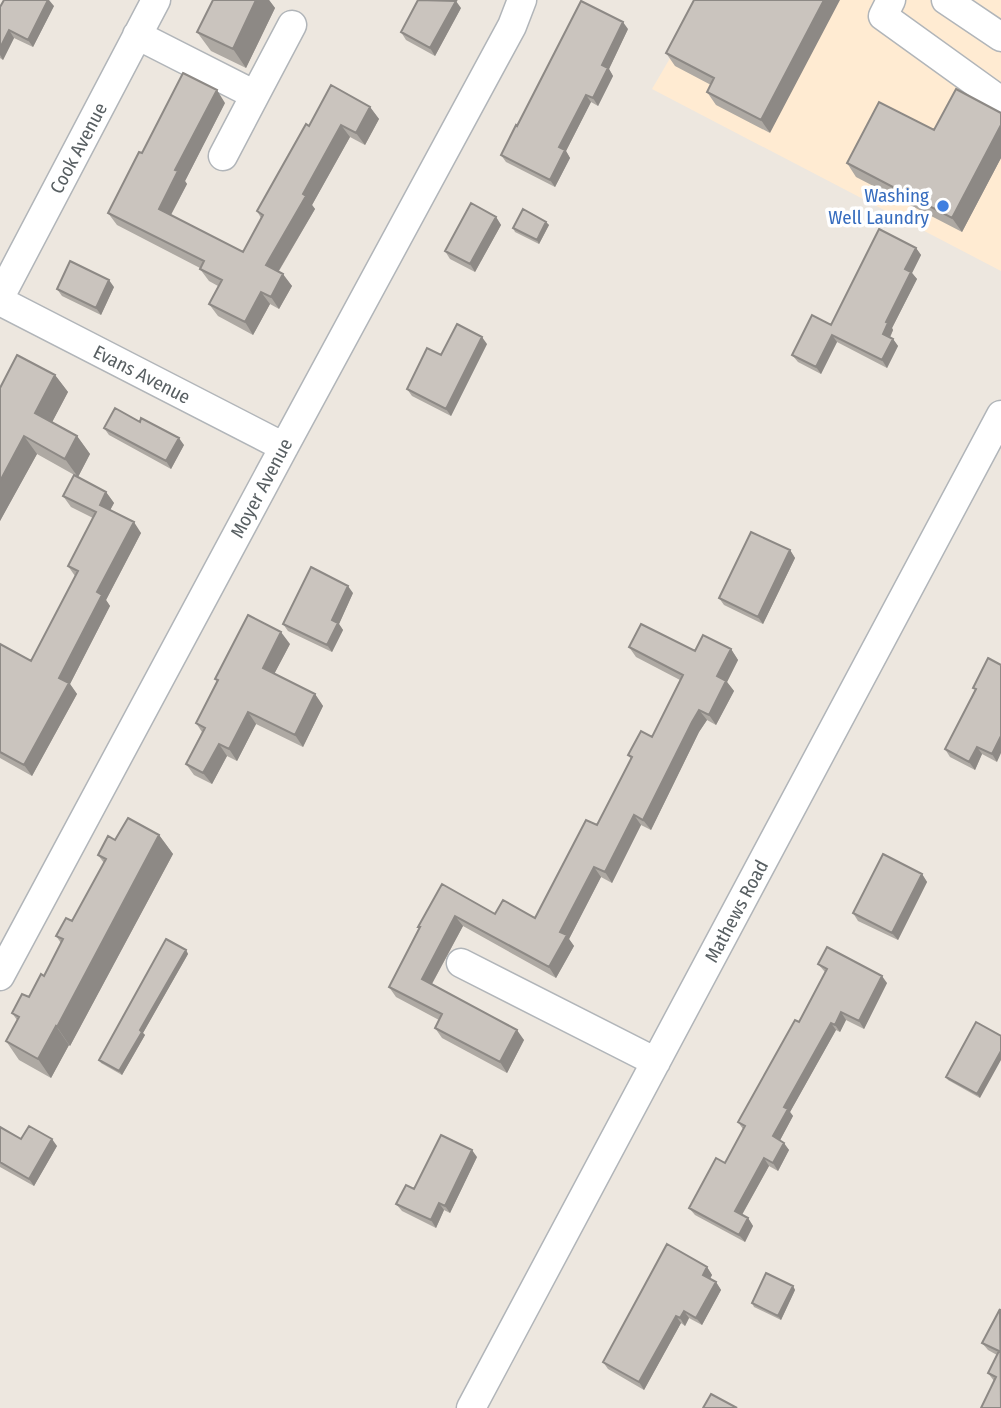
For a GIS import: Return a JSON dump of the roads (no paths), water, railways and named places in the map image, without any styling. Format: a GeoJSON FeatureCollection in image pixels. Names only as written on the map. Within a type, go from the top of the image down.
{"type":"FeatureCollection","features":[{"type":"Feature","properties":{"kind":"street","name":"Cook Avenue"},"geometry":{"type":"LineString","coordinates":[[0,299],[156,0]]}},
{"type":"Feature","properties":{"kind":"street","name":"Moyer Avenue"},"geometry":{"type":"LineString","coordinates":[[0,976],[512,26],[522,0]]}},
{"type":"Feature","properties":{"kind":"street"},"geometry":{"type":"LineString","coordinates":[[891,0],[883,16],[1001,101]]}},
{"type":"Feature","properties":{"kind":"street"},"geometry":{"type":"LineString","coordinates":[[946,0],[1001,37]]}},
{"type":"Feature","properties":{"kind":"street"},"geometry":{"type":"LineString","coordinates":[[223,156],[292,25]]}},
{"type":"Feature","properties":{"kind":"street"},"geometry":{"type":"LineString","coordinates":[[137,36],[254,95]]}},
{"type":"Feature","properties":{"kind":"street","name":"Evans Avenue"},"geometry":{"type":"LineString","coordinates":[[0,299],[284,447]]}},
{"type":"Feature","properties":{"kind":"street","name":"Mathews Road"},"geometry":{"type":"LineString","coordinates":[[471,1408],[1001,415]]}},
{"type":"Feature","properties":{"kind":"street"},"geometry":{"type":"LineString","coordinates":[[461,963],[656,1062]]}},
{"type":"Feature","properties":{"kind":"place","name":"Washing Well Laundry"},"geometry":{"type":"Point","coordinates":[943,206]}}]}
